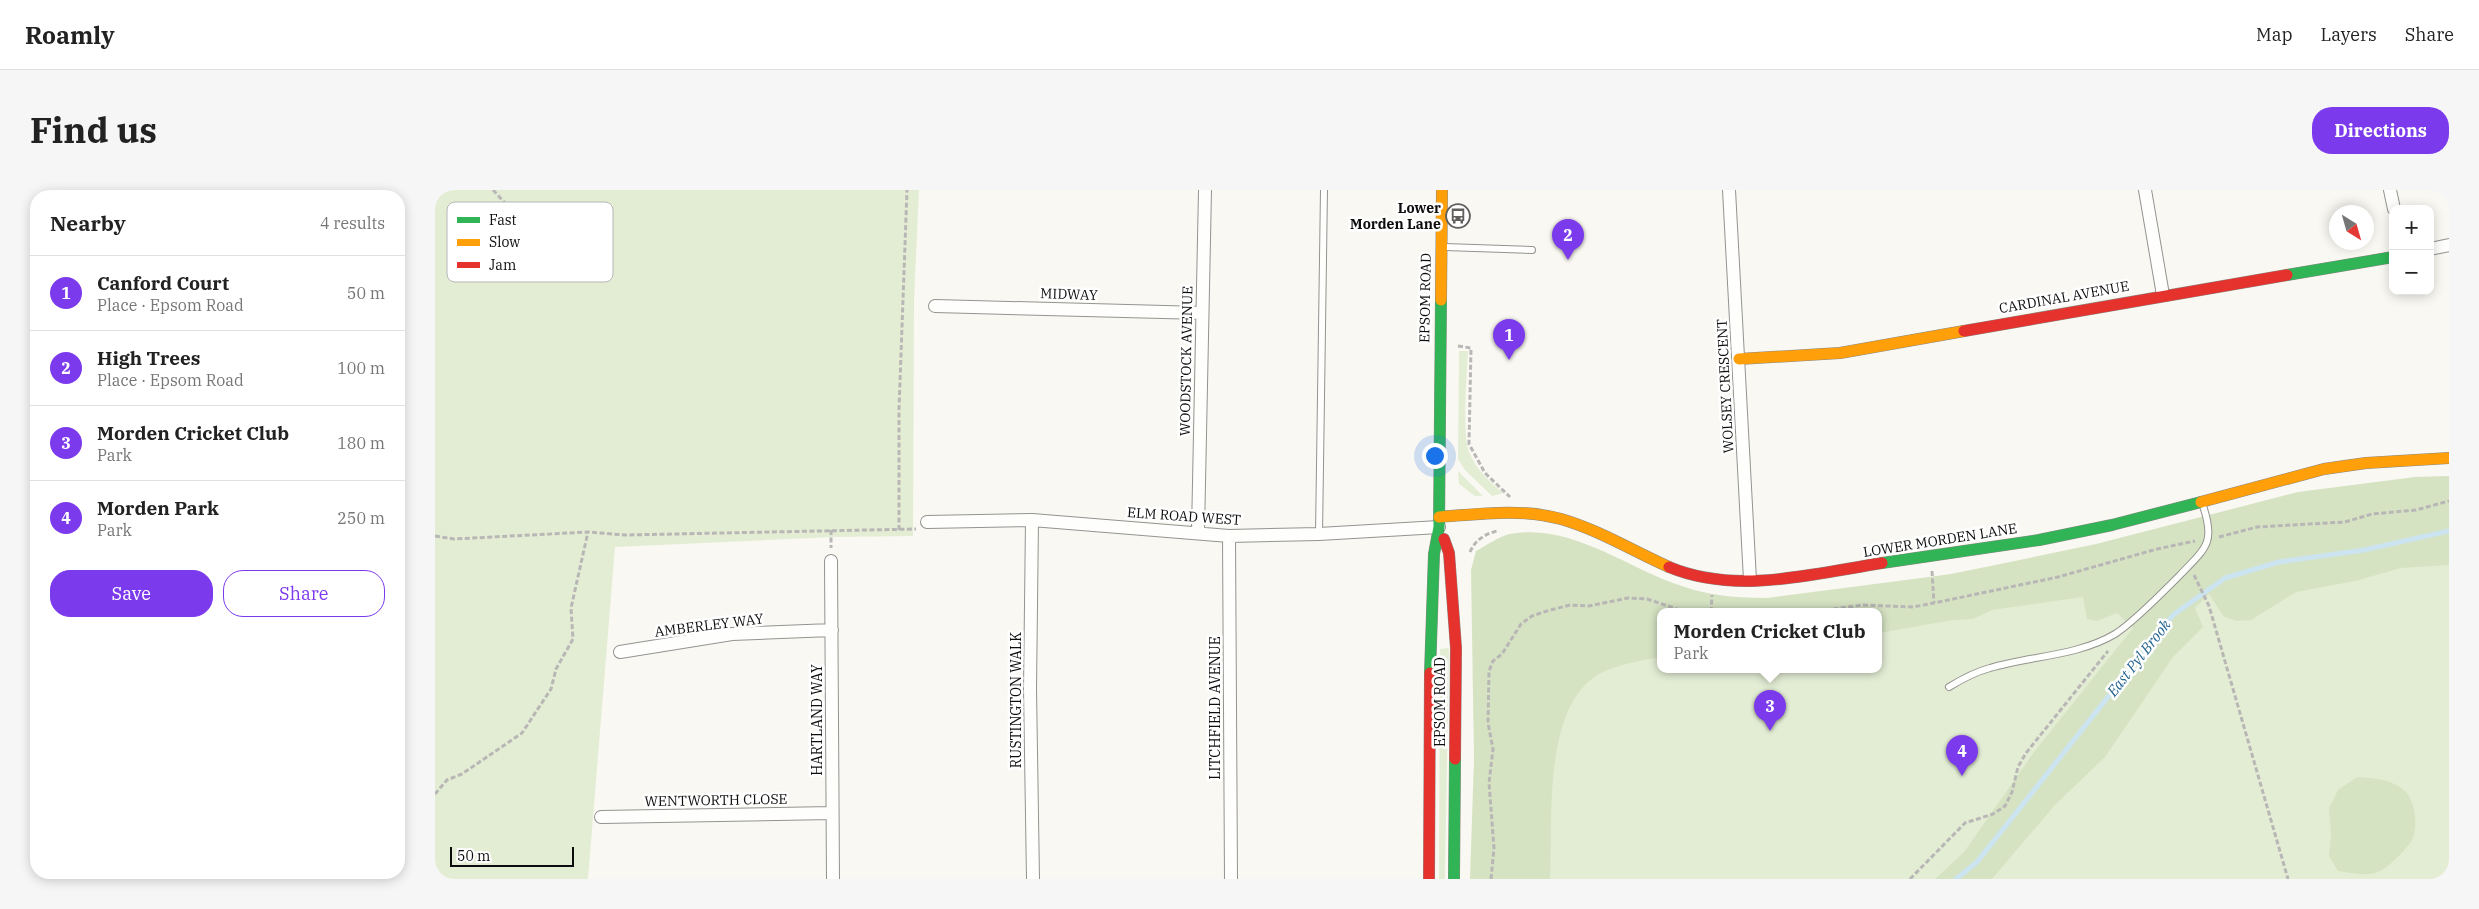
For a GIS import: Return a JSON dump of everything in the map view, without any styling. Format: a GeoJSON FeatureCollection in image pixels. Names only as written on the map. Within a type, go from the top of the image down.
{"type":"FeatureCollection","features":[{"type":"Feature","properties":{"kind":"main road","name":"EPSOM ROAD"},"geometry":{"type":"LineString","coordinates":[[1429,879],[1429,648],[1434,554],[1439,522],[1442,190]]}},
{"type":"Feature","properties":{"kind":"main road","name":"CARDINAL AVENUE"},"geometry":{"type":"LineString","coordinates":[[1739,359],[1840,352],[2389,258]]}},
{"type":"Feature","properties":{"kind":"main road","name":"LOWER MORDEN LANE"},"geometry":{"type":"LineString","coordinates":[[1439,522],[1497,514],[1558,519],[1597,532],[1697,577],[1715,580],[1750,580],[1791,577],[2030,542],[2112,525],[2324,470],[2366,464],[2449,458]]}},
{"type":"Feature","properties":{"kind":"main road","name":"EPSOM ROAD"},"geometry":{"type":"LineString","coordinates":[[1439,522],[1449,553],[1456,648],[1454,879]]}},
{"type":"Feature","properties":{"kind":"street","name":"WOODSTOCK AVENUE"},"geometry":{"type":"LineString","coordinates":[[1198,532],[1205,190]]}},
{"type":"Feature","properties":{"kind":"street","name":"WOLSEY CRESCENT"},"geometry":{"type":"LineString","coordinates":[[1729,190],[1750,580]]}},
{"type":"Feature","properties":{"kind":"street"},"geometry":{"type":"LineString","coordinates":[[2145,190],[2163,295]]}},
{"type":"Feature","properties":{"kind":"street"},"geometry":{"type":"LineString","coordinates":[[2390,190],[2393,205]]}},
{"type":"Feature","properties":{"kind":"street"},"geometry":{"type":"LineString","coordinates":[[2434,248],[2449,245]]}},
{"type":"Feature","properties":{"kind":"street","name":"MIDWAY"},"geometry":{"type":"LineString","coordinates":[[935,306],[1202,313]]}},
{"type":"Feature","properties":{"kind":"street","name":"ELM ROAD WEST"},"geometry":{"type":"LineString","coordinates":[[927,522],[1032,520],[1229,536],[1319,534],[1439,522]]}},
{"type":"Feature","properties":{"kind":"street","name":"RUSTINGTON WALK"},"geometry":{"type":"LineString","coordinates":[[1032,520],[1033,879]]}},
{"type":"Feature","properties":{"kind":"street","name":"LITCHFIELD AVENUE"},"geometry":{"type":"LineString","coordinates":[[1229,536],[1231,879]]}},
{"type":"Feature","properties":{"kind":"street","name":"HARTLAND WAY"},"geometry":{"type":"LineString","coordinates":[[831,561],[833,879]]}},
{"type":"Feature","properties":{"kind":"street","name":"AMBERLEY WAY"},"geometry":{"type":"LineString","coordinates":[[619,652],[741,633],[832,630]]}},
{"type":"Feature","properties":{"kind":"street","name":"WENTWORTH CLOSE"},"geometry":{"type":"LineString","coordinates":[[601,817],[832,812]]}},
{"type":"Feature","properties":{"kind":"lane"},"geometry":{"type":"LineString","coordinates":[[1319,534],[1325,190]]}},
{"type":"Feature","properties":{"kind":"lane"},"geometry":{"type":"LineString","coordinates":[[1441,246],[1532,250]]}},
{"type":"Feature","properties":{"kind":"lane"},"geometry":{"type":"LineString","coordinates":[[1949,687],[1970,674],[2078,648],[2115,634],[2163,592],[2191,562],[2209,538],[2209,522],[2201,502]]}},
{"type":"Feature","properties":{"kind":"path"},"geometry":{"type":"LineString","coordinates":[[493,190],[506,202]]}},
{"type":"Feature","properties":{"kind":"path"},"geometry":{"type":"LineString","coordinates":[[899,530],[899,409],[907,190]]}},
{"type":"Feature","properties":{"kind":"path"},"geometry":{"type":"LineString","coordinates":[[1455,345],[1471,348],[1469,444],[1485,473],[1510,498]]}},
{"type":"Feature","properties":{"kind":"path"},"geometry":{"type":"LineString","coordinates":[[1840,608],[1862,605],[1913,607],[2059,577],[2157,549],[2221,537],[2257,527],[2345,522],[2372,514],[2416,510],[2449,501]]}},
{"type":"Feature","properties":{"kind":"path"},"geometry":{"type":"LineString","coordinates":[[435,536],[454,539],[588,532],[625,535],[916,530],[927,522]]}},
{"type":"Feature","properties":{"kind":"path"},"geometry":{"type":"LineString","coordinates":[[1469,555],[1478,540],[1487,534],[1501,531]]}},
{"type":"Feature","properties":{"kind":"path"},"geometry":{"type":"LineString","coordinates":[[435,794],[447,780],[462,774],[522,733],[551,689],[556,669],[573,639],[571,608],[588,532]]}},
{"type":"Feature","properties":{"kind":"path"},"geometry":{"type":"LineString","coordinates":[[1931,558],[1934,603]]}},
{"type":"Feature","properties":{"kind":"path"},"geometry":{"type":"LineString","coordinates":[[2196,582],[2209,606],[2288,879]]}},
{"type":"Feature","properties":{"kind":"path"},"geometry":{"type":"LineString","coordinates":[[1491,879],[1493,824],[1489,783],[1493,749],[1489,723],[1489,671],[1493,661],[1502,654],[1521,624],[1531,616],[1547,611],[1570,605],[1589,606],[1628,598],[1647,599],[1674,608]]}},
{"type":"Feature","properties":{"kind":"path"},"geometry":{"type":"LineString","coordinates":[[1910,879],[1965,823],[1993,814],[2005,806],[2012,792],[2018,767],[2026,753],[2111,648]]}},
{"type":"Feature","properties":{"kind":"green space"},"geometry":{"type":"Polygon","coordinates":[[[435,190],[919,190],[914,301],[913,536],[833,537],[615,547],[588,879],[435,879],[435,190]]]}},
{"type":"Feature","properties":{"kind":"green space"},"geometry":{"type":"Polygon","coordinates":[[[1459,351],[1468,351],[1465,418],[1469,452],[1475,464],[1484,475],[1504,493],[1492,496],[1465,470],[1458,459],[1459,351]]]}},
{"type":"Feature","properties":{"kind":"green space"},"geometry":{"type":"Polygon","coordinates":[[[1458,471],[1483,496],[1475,496],[1459,484],[1458,471]]]}},
{"type":"Feature","properties":{"kind":"green space"},"geometry":{"type":"Polygon","coordinates":[[[2449,476],[2449,565],[2401,568],[2355,581],[2296,592],[2251,620],[2237,621],[2224,617],[2209,594],[2195,608],[2203,627],[2173,657],[2105,757],[2054,806],[1992,879],[1935,879],[1964,852],[2034,752],[2133,628],[2117,613],[2097,621],[2087,619],[2083,597],[1992,610],[1973,619],[1953,620],[1882,632],[1882,608],[1657,608],[1657,658],[1621,665],[1599,674],[1581,690],[1568,712],[1559,738],[1554,768],[1550,879],[1470,879],[1474,759],[1471,570],[1476,551],[1501,537],[1510,534],[1532,532],[1553,534],[1594,547],[1685,587],[1719,595],[1766,598],[1952,574],[2096,544],[2298,492],[2415,477],[2449,476]]]}},
{"type":"Feature","properties":{"kind":"green space"},"geometry":{"type":"Polygon","coordinates":[[[2449,477],[2449,879],[1474,879],[1476,673],[1672,585],[1705,595],[1738,600],[1765,599],[1856,589],[1950,574],[2449,477]]]}},
{"type":"Feature","properties":{"kind":"green space"},"geometry":{"type":"Polygon","coordinates":[[[1449,648],[1445,879],[1439,879],[1440,649],[1449,648]]]}},
{"type":"Feature","properties":{"kind":"green space"},"geometry":{"type":"Polygon","coordinates":[[[2357,777],[2383,780],[2400,787],[2411,800],[2415,813],[2415,833],[2411,842],[2388,866],[2370,874],[2338,871],[2329,856],[2331,834],[2329,808],[2338,790],[2357,777]]]}},
{"type":"Feature","properties":{"kind":"waterway","name":"East Pyl Brook"},"geometry":{"type":"LineString","coordinates":[[1956,879],[1977,862],[2173,615],[2225,578],[2279,562],[2364,550],[2449,531]]}},
{"type":"Feature","properties":{"kind":"traffic: fast"},"geometry":{"type":"LineString","coordinates":[[2287,275],[2389,258]]}},
{"type":"Feature","properties":{"kind":"traffic: fast"},"geometry":{"type":"LineString","coordinates":[[1430,673],[1434,554],[1439,527],[1441,300]]}},
{"type":"Feature","properties":{"kind":"traffic: fast"},"geometry":{"type":"LineString","coordinates":[[1882,563],[2039,540],[2112,525],[2201,502]]}},
{"type":"Feature","properties":{"kind":"traffic: fast"},"geometry":{"type":"LineString","coordinates":[[1454,879],[1455,759]]}},
{"type":"Feature","properties":{"kind":"traffic: slow"},"geometry":{"type":"LineString","coordinates":[[1441,300],[1442,190]]}},
{"type":"Feature","properties":{"kind":"traffic: slow"},"geometry":{"type":"LineString","coordinates":[[1739,359],[1840,353],[1964,331]]}},
{"type":"Feature","properties":{"kind":"traffic: slow"},"geometry":{"type":"LineString","coordinates":[[2201,502],[2324,469],[2366,463],[2449,458]]}},
{"type":"Feature","properties":{"kind":"traffic: slow"},"geometry":{"type":"LineString","coordinates":[[1439,517],[1485,513],[1515,513],[1561,519],[1589,529],[1669,567]]}},
{"type":"Feature","properties":{"kind":"traffic: jam"},"geometry":{"type":"LineString","coordinates":[[1964,331],[2287,275]]}},
{"type":"Feature","properties":{"kind":"traffic: jam"},"geometry":{"type":"LineString","coordinates":[[1444,539],[1449,553],[1456,648],[1455,759]]}},
{"type":"Feature","properties":{"kind":"traffic: jam"},"geometry":{"type":"LineString","coordinates":[[1669,567],[1721,580],[1747,581],[1774,580],[1882,563]]}},
{"type":"Feature","properties":{"kind":"traffic: jam"},"geometry":{"type":"LineString","coordinates":[[1429,879],[1430,673]]}},
{"type":"Feature","properties":{"kind":"place","name":"Lower Morden Lane"},"geometry":{"type":"Point","coordinates":[1458,216]}},
{"type":"Feature","properties":{"kind":"place","name":"High Trees"},"geometry":{"type":"Point","coordinates":[1568,260]}},
{"type":"Feature","properties":{"kind":"place","name":"Canford Court"},"geometry":{"type":"Point","coordinates":[1509,360]}},
{"type":"Feature","properties":{"kind":"place","name":"Morden Cricket Club"},"geometry":{"type":"Point","coordinates":[1770,731]}},
{"type":"Feature","properties":{"kind":"place","name":"Morden Park"},"geometry":{"type":"Point","coordinates":[1962,776]}}]}
